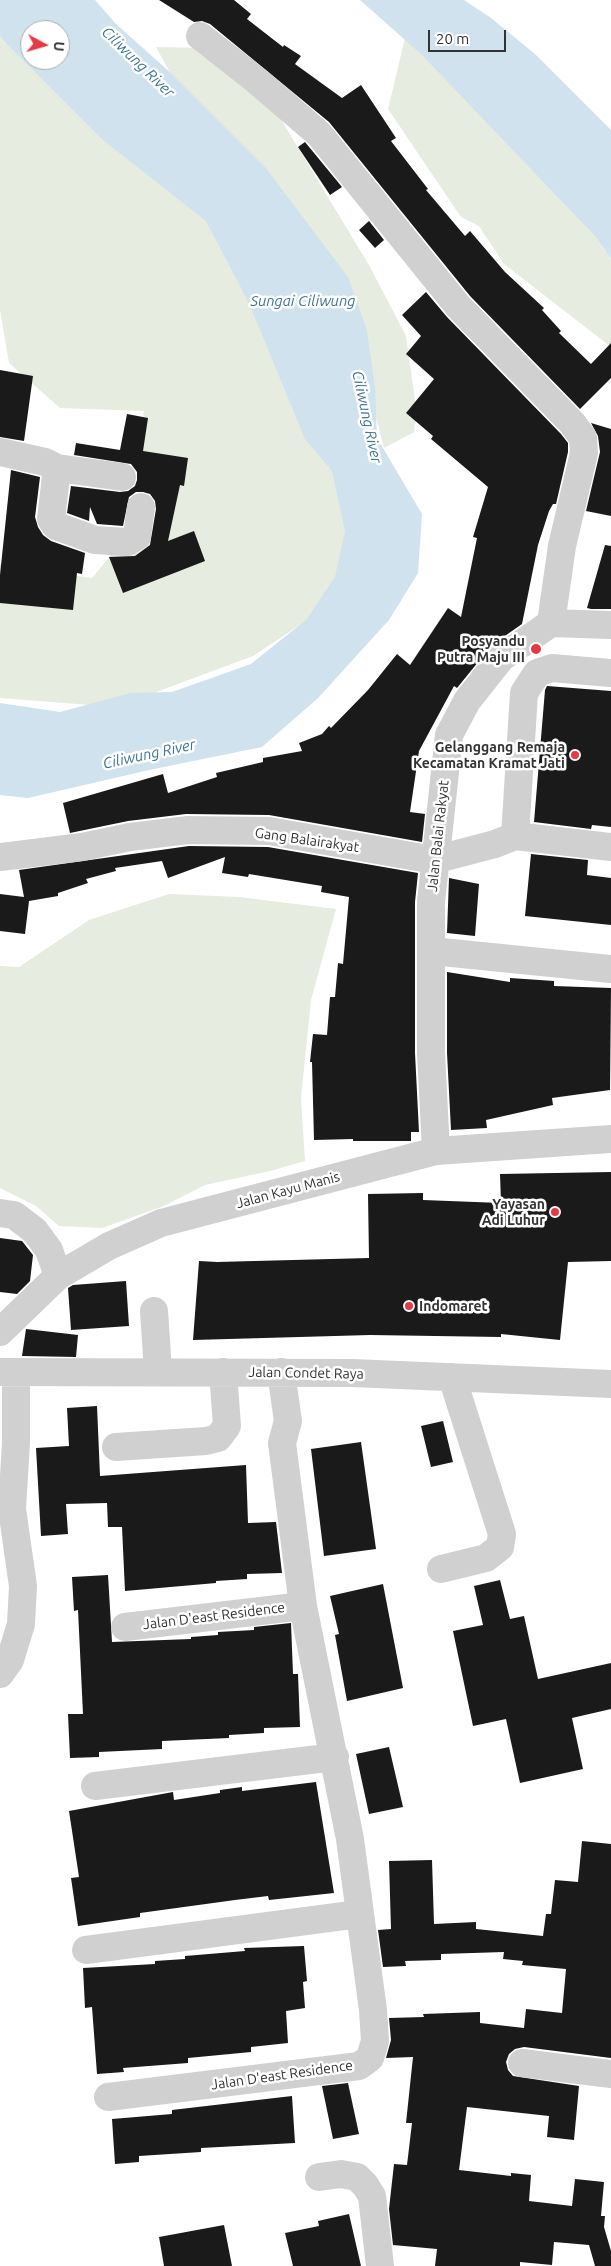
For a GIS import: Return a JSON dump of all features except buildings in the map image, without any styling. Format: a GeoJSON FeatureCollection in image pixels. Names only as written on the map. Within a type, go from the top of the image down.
{"type":"FeatureCollection","features":[{"type":"Feature","properties":{"kind":"street"},"geometry":{"type":"LineString","coordinates":[[200,36],[256,80],[319,134],[458,306],[573,424],[583,438],[584,453],[562,546],[552,623],[611,625]]}},
{"type":"Feature","properties":{"kind":"street"},"geometry":{"type":"LineString","coordinates":[[0,452],[45,462],[57,468],[122,476]]}},
{"type":"Feature","properties":{"kind":"street"},"geometry":{"type":"LineString","coordinates":[[57,468],[51,518],[56,526],[95,540],[127,542],[137,536],[141,507]]}},
{"type":"Feature","properties":{"kind":"street","name":"Jalan Balai Rakyat"},"geometry":{"type":"LineString","coordinates":[[436,1151],[431,1036],[431,902],[448,735],[467,701],[501,658],[552,623]]}},
{"type":"Feature","properties":{"kind":"street"},"geometry":{"type":"LineString","coordinates":[[515,836],[524,693],[537,673],[552,668],[611,674]]}},
{"type":"Feature","properties":{"kind":"street","name":"Gang Balairakyat"},"geometry":{"type":"LineString","coordinates":[[0,857],[82,847],[130,837],[196,830],[269,831],[434,860]]}},
{"type":"Feature","properties":{"kind":"street"},"geometry":{"type":"LineString","coordinates":[[434,860],[495,844],[515,836],[611,848]]}},
{"type":"Feature","properties":{"kind":"street"},"geometry":{"type":"LineString","coordinates":[[432,951],[611,969]]}},
{"type":"Feature","properties":{"kind":"street","name":"Jalan Kayu Manis"},"geometry":{"type":"LineString","coordinates":[[0,1332],[58,1276],[109,1246],[161,1223],[436,1151],[611,1139]]}},
{"type":"Feature","properties":{"kind":"street"},"geometry":{"type":"LineString","coordinates":[[0,1213],[14,1215],[35,1230],[49,1250],[58,1276]]}},
{"type":"Feature","properties":{"kind":"street"},"geometry":{"type":"LineString","coordinates":[[154,1311],[158,1371]]}},
{"type":"Feature","properties":{"kind":"street"},"geometry":{"type":"LineString","coordinates":[[0,1674],[10,1660],[21,1624],[22,1595],[12,1509],[16,1443],[8,1372]]}},
{"type":"Feature","properties":{"kind":"street","name":"Jalan Condet Raya"},"geometry":{"type":"LineString","coordinates":[[8,1372],[272,1372],[611,1384]]}},
{"type":"Feature","properties":{"kind":"street"},"geometry":{"type":"LineString","coordinates":[[116,1447],[206,1441],[218,1438],[227,1426],[223,1372]]}},
{"type":"Feature","properties":{"kind":"street","name":"Jalan D'east Residence"},"geometry":{"type":"LineString","coordinates":[[108,2097],[330,2071],[359,2066],[370,2058],[374,2040],[374,2010],[359,1914],[350,1838],[303,1606],[282,1443],[274,1431],[272,1372]]}},
{"type":"Feature","properties":{"kind":"street"},"geometry":{"type":"LineString","coordinates":[[441,1569],[486,1558],[500,1547],[502,1534],[452,1377]]}},
{"type":"Feature","properties":{"kind":"street","name":"Jalan D'east Residence"},"geometry":{"type":"LineString","coordinates":[[125,1627],[303,1606]]}},
{"type":"Feature","properties":{"kind":"street"},"geometry":{"type":"LineString","coordinates":[[95,1786],[335,1757]]}},
{"type":"Feature","properties":{"kind":"street"},"geometry":{"type":"LineString","coordinates":[[86,1950],[359,1914]]}},
{"type":"Feature","properties":{"kind":"street"},"geometry":{"type":"LineString","coordinates":[[522,2063],[611,2074]]}},
{"type":"Feature","properties":{"kind":"street"},"geometry":{"type":"LineString","coordinates":[[319,2177],[341,2174],[357,2177],[365,2185],[372,2196],[380,2266]]}},
{"type":"Feature","properties":{"kind":"shaded area"},"geometry":{"type":"Polygon","coordinates":[[[0,0],[4,0],[21,20],[20,70],[69,70],[262,275],[350,514],[348,593],[253,656],[116,707],[0,698],[0,564],[92,578],[111,555],[172,523],[137,468],[144,411],[60,408],[9,363],[0,310],[0,0]]]}},
{"type":"Feature","properties":{"kind":"shaded area"},"geometry":{"type":"Polygon","coordinates":[[[406,34],[611,243],[611,347],[504,264],[479,226],[461,217],[388,109],[406,34]]]}},
{"type":"Feature","properties":{"kind":"shaded area"},"geometry":{"type":"Polygon","coordinates":[[[156,47],[203,48],[279,116],[370,267],[406,336],[416,407],[414,432],[384,448],[336,265],[173,78],[156,47]]]}},
{"type":"Feature","properties":{"kind":"shaded area"},"geometry":{"type":"Polygon","coordinates":[[[169,894],[239,897],[336,909],[311,1000],[301,1098],[305,1161],[270,1171],[205,1185],[164,1206],[102,1228],[59,1226],[36,1206],[0,1188],[0,966],[19,967],[89,920],[169,894]]]}},
{"type":"Feature","properties":{"kind":"water","name":"Sungai Ciliwung"},"geometry":{"type":"Polygon","coordinates":[[[0,0],[95,0],[116,24],[172,74],[265,167],[348,277],[367,331],[375,388],[377,438],[422,514],[418,573],[389,620],[318,698],[262,747],[149,770],[28,798],[0,795],[0,703],[60,712],[131,693],[172,692],[251,664],[307,619],[335,577],[345,531],[332,471],[305,439],[249,303],[206,221],[103,140],[33,70],[70,70],[70,20],[20,20],[20,57],[0,35],[0,0]]]}},
{"type":"Feature","properties":{"kind":"water"},"geometry":{"type":"Polygon","coordinates":[[[360,0],[464,0],[491,18],[535,54],[611,130],[611,258],[596,237],[422,55],[360,0]]]}},
{"type":"Feature","properties":{"kind":"place","name":"Posyandu Putra Maju III"},"geometry":{"type":"Point","coordinates":[536,649]}},
{"type":"Feature","properties":{"kind":"place","name":"Gelanggang Remaja Kecamatan Kramat Jati"},"geometry":{"type":"Point","coordinates":[575,755]}},
{"type":"Feature","properties":{"kind":"place","name":"Yayasan Adi Luhur"},"geometry":{"type":"Point","coordinates":[555,1212]}},
{"type":"Feature","properties":{"kind":"place","name":"Indomaret"},"geometry":{"type":"Point","coordinates":[409,1306]}},
{"type":"Feature","properties":{"kind":"water label","name":"Ciliwung River"},"geometry":{"type":"Point","coordinates":[138,62]}},
{"type":"Feature","properties":{"kind":"water label","name":"Ciliwung River"},"geometry":{"type":"Point","coordinates":[367,417]}},
{"type":"Feature","properties":{"kind":"water label","name":"Ciliwung River"},"geometry":{"type":"Point","coordinates":[149,754]}}]}
